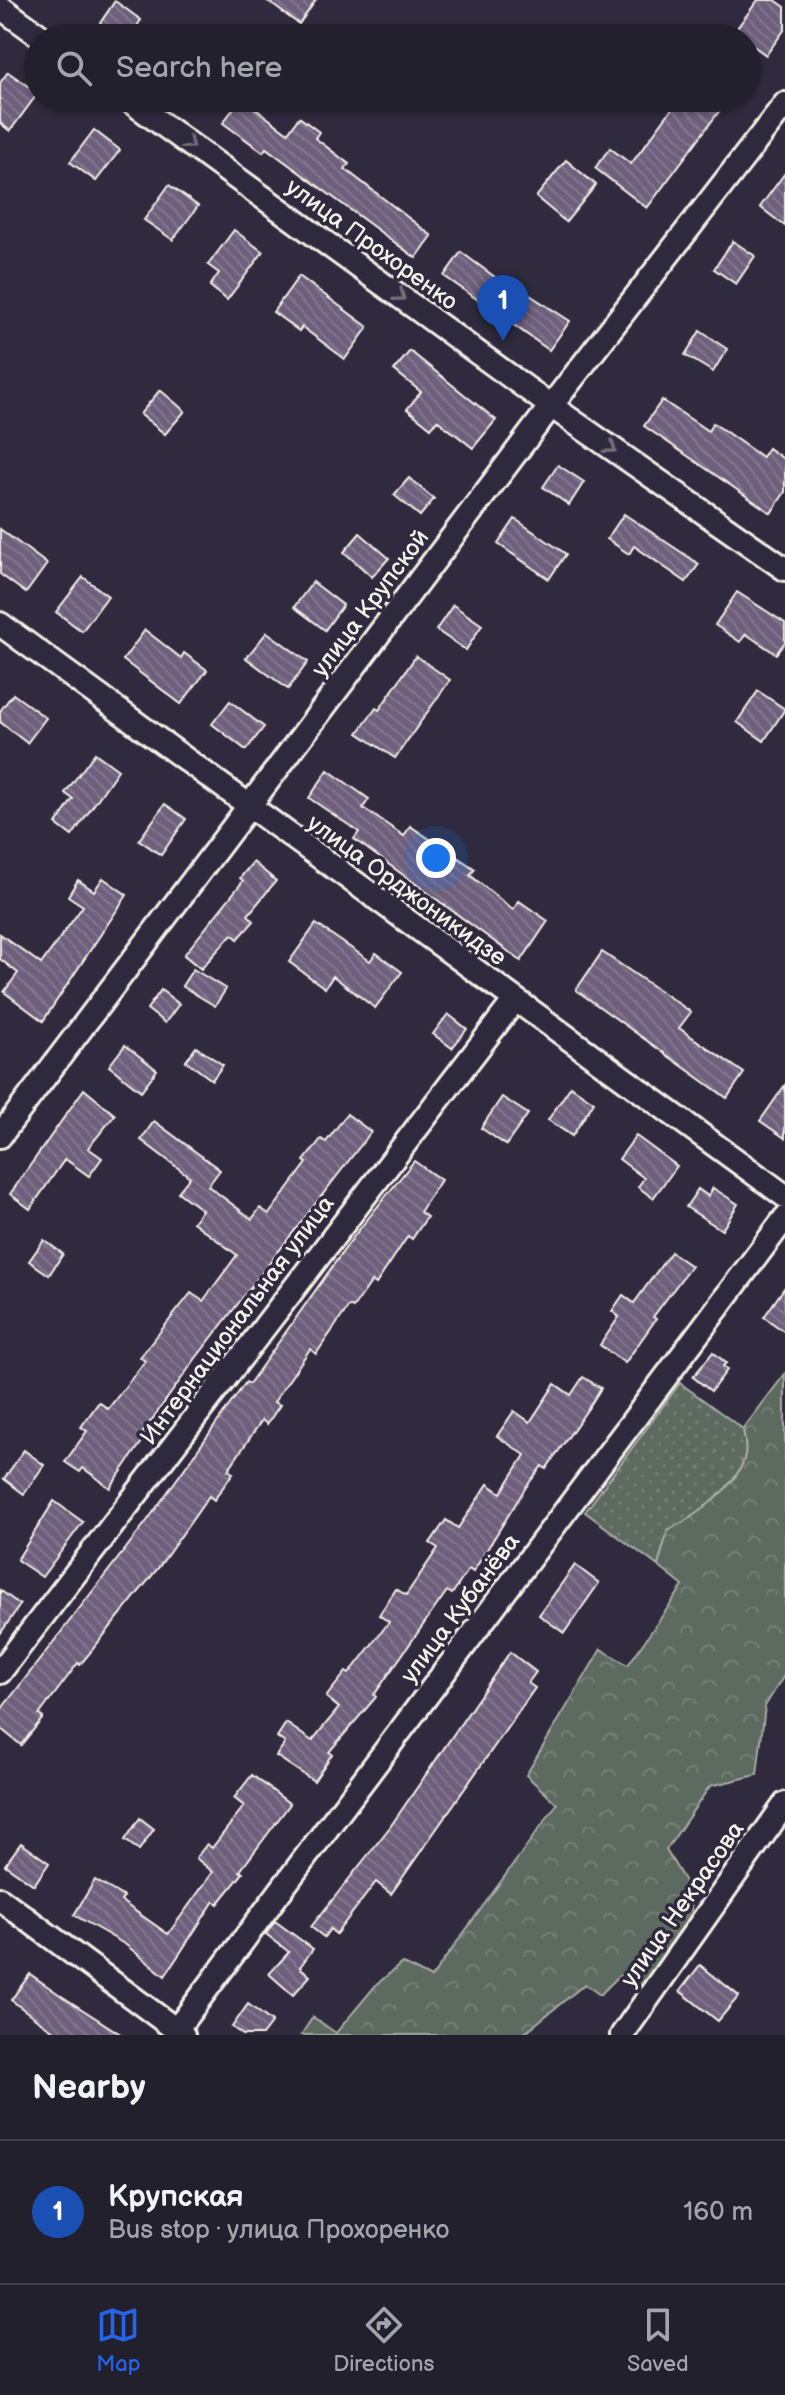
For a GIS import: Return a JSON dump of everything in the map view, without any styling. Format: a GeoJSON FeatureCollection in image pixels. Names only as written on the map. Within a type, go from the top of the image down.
{"type":"FeatureCollection","features":[{"type":"Feature","properties":{"kind":"street"},"geometry":{"type":"LineString","coordinates":[[6,11],[24,24]]}},
{"type":"Feature","properties":{"kind":"street","name":"улица Крупской"},"geometry":{"type":"LineString","coordinates":[[0,1136],[551,406],[785,104]]}},
{"type":"Feature","properties":{"kind":"street","name":"улица Прохоренко"},"geometry":{"type":"LineString","coordinates":[[145,112],[551,406],[785,569]]}},
{"type":"Feature","properties":{"kind":"street","name":"улица Орджоникидзе"},"geometry":{"type":"LineString","coordinates":[[0,624],[248,808],[785,1196]]}},
{"type":"Feature","properties":{"kind":"street","name":"Интернациональная улица"},"geometry":{"type":"LineString","coordinates":[[0,1672],[515,1000]]}},
{"type":"Feature","properties":{"kind":"street","name":"улица Кубанёва"},"geometry":{"type":"LineString","coordinates":[[168,2030],[785,1218]]}},
{"type":"Feature","properties":{"kind":"street","name":"улица Некрасова"},"geometry":{"type":"LineString","coordinates":[[622,2035],[785,1804]]}},
{"type":"Feature","properties":{"kind":"street"},"geometry":{"type":"LineString","coordinates":[[0,1899],[168,2030]]}},
{"type":"Feature","properties":{"kind":"green space"},"geometry":{"type":"Polygon","coordinates":[[[785,1374],[785,1674],[765,1706],[757,1775],[710,1786],[666,1850],[686,1883],[693,1917],[638,1994],[619,1976],[600,1995],[585,1984],[522,2035],[301,2035],[313,2017],[336,2033],[376,1985],[402,1963],[431,1978],[557,1804],[526,1775],[601,1649],[628,1665],[683,1586],[658,1566],[668,1530],[702,1509],[735,1478],[745,1455],[743,1429],[785,1374]]]}},
{"type":"Feature","properties":{"kind":"green space"},"geometry":{"type":"Polygon","coordinates":[[[680,1383],[743,1429],[746,1452],[735,1478],[725,1489],[702,1509],[668,1530],[658,1566],[585,1512],[680,1383]]]}},
{"type":"Feature","properties":{"kind":"building"},"geometry":{"type":"Polygon","coordinates":[[[266,0],[316,0],[299,24],[266,0]]]}},
{"type":"Feature","properties":{"kind":"building"},"geometry":{"type":"Polygon","coordinates":[[[758,0],[775,0],[785,7],[785,29],[766,55],[761,51],[761,24],[740,24],[758,0]]]}},
{"type":"Feature","properties":{"kind":"building"},"geometry":{"type":"Polygon","coordinates":[[[115,1],[141,20],[138,24],[99,24],[115,1]]]}},
{"type":"Feature","properties":{"kind":"building"},"geometry":{"type":"Polygon","coordinates":[[[8,72],[24,83],[24,112],[10,131],[0,123],[0,83],[8,72]]]}},
{"type":"Feature","properties":{"kind":"building"},"geometry":{"type":"Polygon","coordinates":[[[231,112],[260,112],[288,133],[299,117],[319,132],[315,138],[349,164],[345,169],[432,236],[416,258],[266,148],[263,152],[223,123],[231,112]]]}},
{"type":"Feature","properties":{"kind":"building"},"geometry":{"type":"Polygon","coordinates":[[[670,112],[719,112],[647,208],[595,168],[610,148],[631,164],[670,112]]]}},
{"type":"Feature","properties":{"kind":"building"},"geometry":{"type":"Polygon","coordinates":[[[94,130],[120,150],[96,181],[70,162],[94,130]]]}},
{"type":"Feature","properties":{"kind":"building"},"geometry":{"type":"Polygon","coordinates":[[[566,160],[596,185],[566,222],[536,197],[566,160]]]}},
{"type":"Feature","properties":{"kind":"building"},"geometry":{"type":"Polygon","coordinates":[[[785,173],[785,226],[760,207],[785,173]]]}},
{"type":"Feature","properties":{"kind":"building"},"geometry":{"type":"Polygon","coordinates":[[[169,185],[198,206],[173,240],[144,220],[169,185]]]}},
{"type":"Feature","properties":{"kind":"building"},"geometry":{"type":"Polygon","coordinates":[[[234,230],[263,252],[227,300],[210,286],[219,273],[208,265],[234,230]]]}},
{"type":"Feature","properties":{"kind":"building"},"geometry":{"type":"Polygon","coordinates":[[[733,241],[755,256],[736,284],[714,269],[733,241]]]}},
{"type":"Feature","properties":{"kind":"building"},"geometry":{"type":"Polygon","coordinates":[[[461,252],[503,283],[505,279],[570,321],[549,350],[444,276],[461,252]]]}},
{"type":"Feature","properties":{"kind":"building"},"geometry":{"type":"Polygon","coordinates":[[[299,276],[368,327],[345,359],[302,327],[299,331],[273,312],[299,276]]]}},
{"type":"Feature","properties":{"kind":"building"},"geometry":{"type":"Polygon","coordinates":[[[700,331],[727,349],[713,372],[685,355],[700,331]]]}},
{"type":"Feature","properties":{"kind":"building"},"geometry":{"type":"Polygon","coordinates":[[[410,351],[496,420],[473,448],[437,420],[431,428],[407,409],[421,392],[394,370],[410,351]]]}},
{"type":"Feature","properties":{"kind":"building"},"geometry":{"type":"Polygon","coordinates":[[[160,390],[185,411],[165,434],[140,414],[160,390]]]}},
{"type":"Feature","properties":{"kind":"building"},"geometry":{"type":"Polygon","coordinates":[[[662,400],[708,431],[713,423],[762,457],[768,448],[785,460],[785,492],[771,513],[644,426],[662,400]]]}},
{"type":"Feature","properties":{"kind":"building"},"geometry":{"type":"Polygon","coordinates":[[[558,465],[584,482],[569,505],[543,487],[558,465]]]}},
{"type":"Feature","properties":{"kind":"building"},"geometry":{"type":"Polygon","coordinates":[[[409,478],[434,499],[420,516],[394,495],[409,478]]]}},
{"type":"Feature","properties":{"kind":"building"},"geometry":{"type":"Polygon","coordinates":[[[624,514],[699,564],[686,582],[634,546],[629,554],[607,539],[624,514]]]}},
{"type":"Feature","properties":{"kind":"building"},"geometry":{"type":"Polygon","coordinates":[[[515,519],[566,554],[549,579],[498,544],[515,519]]]}},
{"type":"Feature","properties":{"kind":"building"},"geometry":{"type":"Polygon","coordinates":[[[0,529],[47,564],[26,593],[0,574],[0,529]]]}},
{"type":"Feature","properties":{"kind":"building"},"geometry":{"type":"Polygon","coordinates":[[[360,533],[389,558],[372,577],[344,552],[360,533]]]}},
{"type":"Feature","properties":{"kind":"building"},"geometry":{"type":"Polygon","coordinates":[[[83,577],[108,596],[82,631],[56,612],[83,577]]]}},
{"type":"Feature","properties":{"kind":"building"},"geometry":{"type":"Polygon","coordinates":[[[313,582],[343,605],[325,630],[294,607],[313,582]]]}},
{"type":"Feature","properties":{"kind":"building"},"geometry":{"type":"Polygon","coordinates":[[[737,592],[785,623],[785,642],[776,654],[746,634],[740,642],[715,625],[737,592]]]}},
{"type":"Feature","properties":{"kind":"building"},"geometry":{"type":"Polygon","coordinates":[[[453,605],[482,625],[466,650],[436,630],[453,605]]]}},
{"type":"Feature","properties":{"kind":"building"},"geometry":{"type":"Polygon","coordinates":[[[145,630],[181,658],[184,653],[207,670],[181,704],[123,660],[145,630]]]}},
{"type":"Feature","properties":{"kind":"building"},"geometry":{"type":"Polygon","coordinates":[[[267,632],[308,662],[288,689],[246,658],[267,632]]]}},
{"type":"Feature","properties":{"kind":"building"},"geometry":{"type":"Polygon","coordinates":[[[416,656],[450,680],[395,758],[358,733],[376,708],[379,710],[416,656]]]}},
{"type":"Feature","properties":{"kind":"building"},"geometry":{"type":"Polygon","coordinates":[[[758,691],[785,709],[764,741],[737,722],[758,691]]]}},
{"type":"Feature","properties":{"kind":"building"},"geometry":{"type":"Polygon","coordinates":[[[13,694],[46,718],[27,743],[0,722],[0,711],[13,694]]]}},
{"type":"Feature","properties":{"kind":"building"},"geometry":{"type":"Polygon","coordinates":[[[230,701],[264,727],[246,750],[212,724],[230,701]]]}},
{"type":"Feature","properties":{"kind":"building"},"geometry":{"type":"Polygon","coordinates":[[[95,753],[118,770],[72,836],[56,824],[73,799],[65,793],[95,753]]]}},
{"type":"Feature","properties":{"kind":"building"},"geometry":{"type":"Polygon","coordinates":[[[328,770],[369,799],[363,808],[404,836],[410,826],[475,869],[470,875],[513,910],[519,901],[548,921],[521,961],[354,839],[359,832],[309,798],[328,770]]]}},
{"type":"Feature","properties":{"kind":"building"},"geometry":{"type":"Polygon","coordinates":[[[165,804],[186,819],[161,855],[139,840],[165,804]]]}},
{"type":"Feature","properties":{"kind":"building"},"geometry":{"type":"Polygon","coordinates":[[[253,862],[276,881],[248,915],[254,921],[238,939],[232,934],[201,969],[184,955],[243,881],[240,878],[253,862]]]}},
{"type":"Feature","properties":{"kind":"building"},"geometry":{"type":"Polygon","coordinates":[[[103,878],[127,895],[43,1021],[4,992],[18,973],[0,959],[0,934],[41,964],[83,906],[68,896],[78,880],[94,891],[103,878]]]}},
{"type":"Feature","properties":{"kind":"building"},"geometry":{"type":"Polygon","coordinates":[[[316,924],[370,961],[376,953],[402,972],[375,1008],[333,976],[325,988],[289,962],[316,924]]]}},
{"type":"Feature","properties":{"kind":"building"},"geometry":{"type":"Polygon","coordinates":[[[602,952],[691,1012],[679,1028],[744,1073],[727,1098],[576,990],[602,952]]]}},
{"type":"Feature","properties":{"kind":"building"},"geometry":{"type":"Polygon","coordinates":[[[193,969],[226,989],[215,1006],[182,986],[193,969]]]}},
{"type":"Feature","properties":{"kind":"building"},"geometry":{"type":"Polygon","coordinates":[[[161,990],[179,1004],[165,1023],[147,1009],[161,990]]]}},
{"type":"Feature","properties":{"kind":"building"},"geometry":{"type":"Polygon","coordinates":[[[448,1014],[467,1029],[452,1048],[433,1034],[448,1014]]]}},
{"type":"Feature","properties":{"kind":"building"},"geometry":{"type":"Polygon","coordinates":[[[125,1045],[157,1070],[141,1091],[109,1066],[125,1045]]]}},
{"type":"Feature","properties":{"kind":"building"},"geometry":{"type":"Polygon","coordinates":[[[196,1047],[223,1065],[212,1080],[186,1061],[196,1047]]]}},
{"type":"Feature","properties":{"kind":"building"},"geometry":{"type":"Polygon","coordinates":[[[785,1085],[785,1138],[760,1121],[785,1085]]]}},
{"type":"Feature","properties":{"kind":"building"},"geometry":{"type":"Polygon","coordinates":[[[571,1086],[594,1102],[572,1136],[548,1120],[571,1086]]]}},
{"type":"Feature","properties":{"kind":"building"},"geometry":{"type":"Polygon","coordinates":[[[84,1089],[115,1115],[88,1148],[102,1158],[89,1176],[65,1159],[30,1209],[10,1194],[84,1089]]]}},
{"type":"Feature","properties":{"kind":"building"},"geometry":{"type":"Polygon","coordinates":[[[502,1097],[528,1114],[506,1145],[481,1128],[502,1097]]]}},
{"type":"Feature","properties":{"kind":"building"},"geometry":{"type":"Polygon","coordinates":[[[347,1114],[371,1132],[196,1358],[142,1434],[146,1436],[110,1488],[83,1468],[80,1472],[65,1462],[87,1431],[81,1427],[99,1402],[108,1409],[145,1361],[140,1357],[191,1293],[203,1301],[237,1255],[193,1222],[202,1210],[178,1192],[190,1177],[141,1140],[154,1121],[220,1170],[208,1186],[252,1219],[260,1208],[269,1214],[321,1139],[326,1142],[347,1114]]]}},
{"type":"Feature","properties":{"kind":"building"},"geometry":{"type":"Polygon","coordinates":[[[636,1136],[677,1166],[653,1198],[638,1187],[644,1178],[619,1159],[636,1136]]]}},
{"type":"Feature","properties":{"kind":"building"},"geometry":{"type":"Polygon","coordinates":[[[414,1161],[441,1180],[420,1212],[427,1217],[412,1239],[408,1236],[376,1284],[372,1281],[353,1308],[349,1306],[316,1354],[310,1349],[274,1402],[280,1405],[267,1424],[262,1420],[228,1470],[233,1473],[214,1500],[209,1496],[159,1567],[80,1665],[78,1663],[39,1715],[43,1718],[21,1745],[0,1728],[0,1711],[147,1521],[354,1236],[414,1161]]]}},
{"type":"Feature","properties":{"kind":"building"},"geometry":{"type":"Polygon","coordinates":[[[713,1188],[738,1204],[722,1230],[686,1207],[698,1189],[708,1196],[713,1188]]]}},
{"type":"Feature","properties":{"kind":"building"},"geometry":{"type":"Polygon","coordinates":[[[44,1240],[63,1254],[49,1275],[29,1261],[44,1240]]]}},
{"type":"Feature","properties":{"kind":"building"},"geometry":{"type":"Polygon","coordinates":[[[671,1252],[691,1266],[653,1317],[656,1319],[625,1363],[600,1345],[619,1317],[612,1311],[623,1295],[634,1303],[671,1252]]]}},
{"type":"Feature","properties":{"kind":"building"},"geometry":{"type":"Polygon","coordinates":[[[785,1287],[785,1332],[764,1317],[785,1287]]]}},
{"type":"Feature","properties":{"kind":"building"},"geometry":{"type":"Polygon","coordinates":[[[713,1352],[726,1363],[723,1366],[727,1370],[711,1391],[693,1377],[713,1352]]]}},
{"type":"Feature","properties":{"kind":"building"},"geometry":{"type":"Polygon","coordinates":[[[583,1377],[601,1388],[589,1407],[546,1469],[542,1466],[526,1487],[473,1572],[469,1569],[452,1594],[447,1591],[374,1695],[376,1697],[329,1752],[332,1754],[314,1781],[276,1756],[285,1743],[277,1737],[286,1723],[312,1741],[339,1708],[326,1697],[346,1672],[349,1674],[389,1622],[379,1615],[396,1589],[406,1595],[438,1548],[430,1543],[446,1520],[458,1528],[488,1484],[501,1493],[525,1455],[497,1436],[514,1411],[530,1422],[555,1384],[571,1395],[583,1377]]]}},
{"type":"Feature","properties":{"kind":"building"},"geometry":{"type":"Polygon","coordinates":[[[24,1450],[44,1465],[24,1494],[4,1479],[24,1450]]]}},
{"type":"Feature","properties":{"kind":"building"},"geometry":{"type":"Polygon","coordinates":[[[54,1501],[83,1522],[42,1577],[17,1560],[54,1501]]]}},
{"type":"Feature","properties":{"kind":"building"},"geometry":{"type":"Polygon","coordinates":[[[575,1565],[599,1583],[564,1633],[539,1615],[575,1565]]]}},
{"type":"Feature","properties":{"kind":"building"},"geometry":{"type":"Polygon","coordinates":[[[0,1590],[20,1605],[0,1634],[0,1590]]]}},
{"type":"Feature","properties":{"kind":"building"},"geometry":{"type":"Polygon","coordinates":[[[510,1652],[536,1672],[528,1683],[535,1688],[391,1894],[376,1882],[336,1934],[330,1929],[324,1937],[311,1927],[390,1827],[510,1652]]]}},
{"type":"Feature","properties":{"kind":"building"},"geometry":{"type":"Polygon","coordinates":[[[252,1775],[290,1804],[240,1871],[243,1873],[218,1904],[214,1901],[165,1976],[126,1945],[74,1915],[95,1880],[124,1897],[121,1901],[168,1934],[213,1872],[196,1858],[207,1844],[212,1848],[244,1806],[234,1798],[252,1775]]]}},
{"type":"Feature","properties":{"kind":"building"},"geometry":{"type":"Polygon","coordinates":[[[140,1818],[154,1829],[139,1850],[125,1840],[140,1818]]]}},
{"type":"Feature","properties":{"kind":"building"},"geometry":{"type":"Polygon","coordinates":[[[21,1843],[49,1863],[34,1885],[5,1865],[21,1843]]]}},
{"type":"Feature","properties":{"kind":"building"},"geometry":{"type":"Polygon","coordinates":[[[275,1921],[313,1949],[300,1967],[310,1976],[293,1995],[269,1974],[289,1952],[266,1934],[275,1921]]]}},
{"type":"Feature","properties":{"kind":"building"},"geometry":{"type":"Polygon","coordinates":[[[700,1965],[739,1996],[718,2021],[680,1991],[700,1965]]]}},
{"type":"Feature","properties":{"kind":"building"},"geometry":{"type":"Polygon","coordinates":[[[30,1974],[122,2035],[60,2035],[11,2000],[30,1974]]]}},
{"type":"Feature","properties":{"kind":"building"},"geometry":{"type":"Polygon","coordinates":[[[248,2004],[272,2022],[262,2035],[243,2035],[232,2027],[248,2004]]]}},
{"type":"Feature","properties":{"kind":"place","name":"Крупская"},"geometry":{"type":"Point","coordinates":[503,341]}}]}
